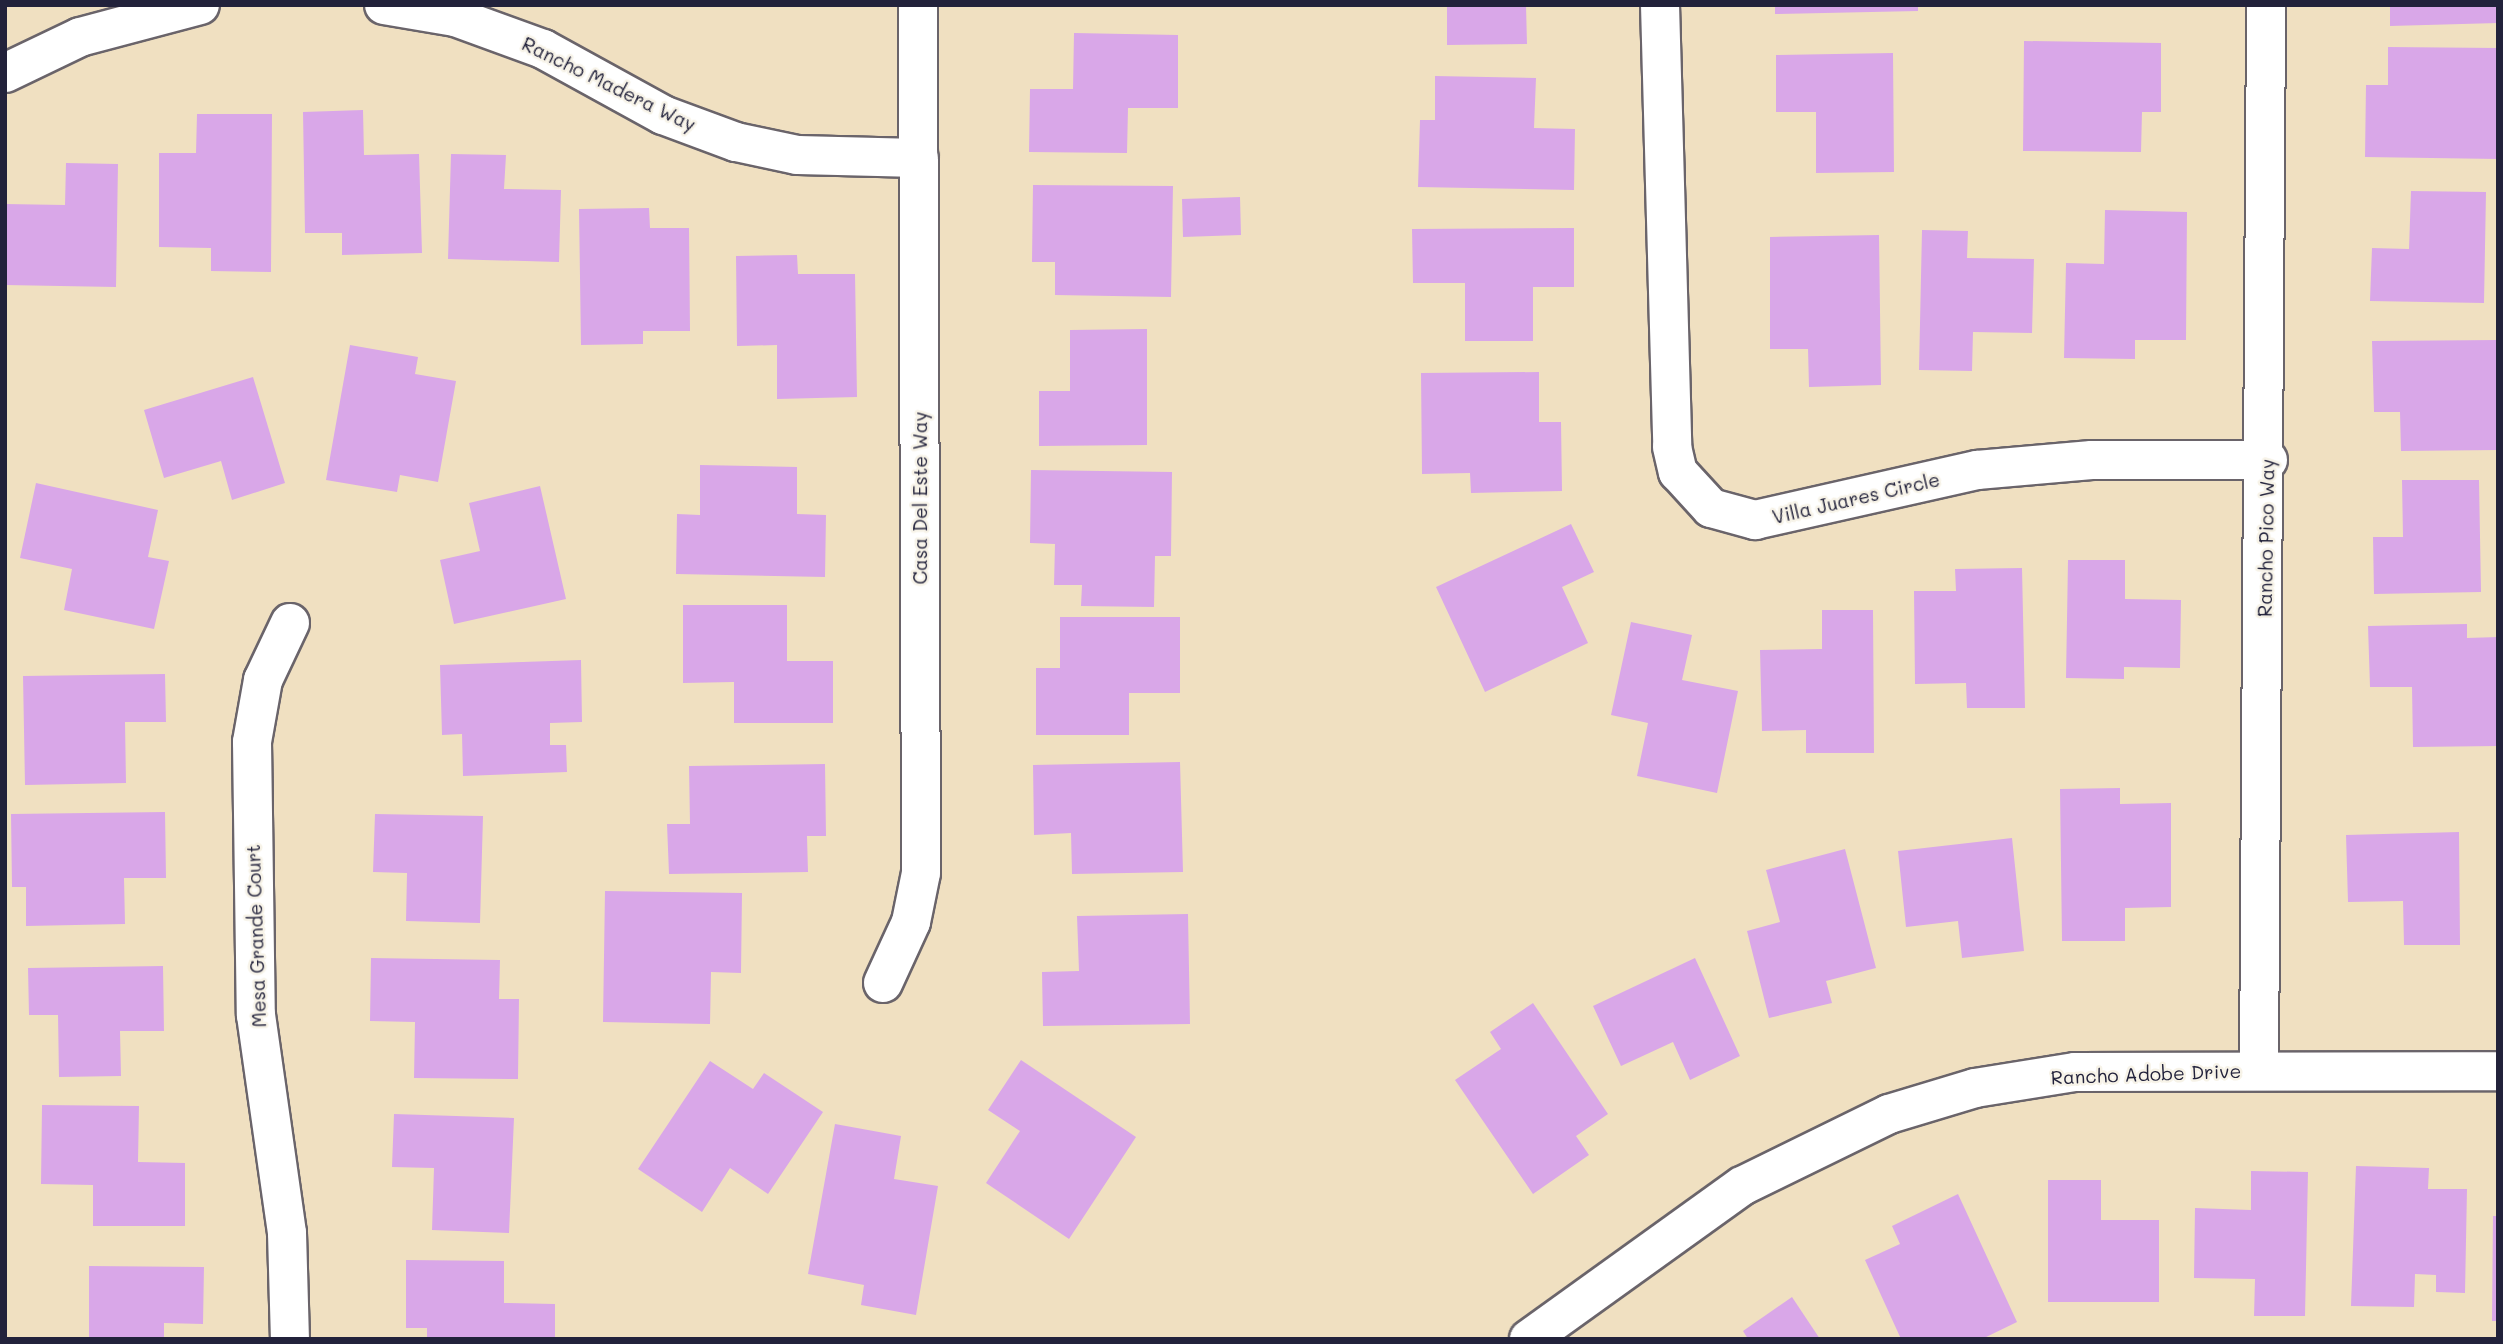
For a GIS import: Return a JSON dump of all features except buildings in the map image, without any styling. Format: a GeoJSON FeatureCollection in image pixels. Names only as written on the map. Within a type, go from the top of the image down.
{"type":"FeatureCollection","features":[{"type":"Feature","properties":{"kind":"street"},"geometry":{"type":"LineString","coordinates":[[5,73],[80,37],[200,5]]}},
{"type":"Feature","properties":{"kind":"street","name":"Rancho Madera Way"},"geometry":{"type":"LineString","coordinates":[[384,5],[455,17],[543,49],[663,115],[736,142],[797,155],[919,158]]}},
{"type":"Feature","properties":{"kind":"street","name":"Casa Del Este Way"},"geometry":{"type":"LineString","coordinates":[[883,983],[911,922],[921,873],[918,5]]}},
{"type":"Feature","properties":{"kind":"street","name":"Villa Juares Circle"},"geometry":{"type":"LineString","coordinates":[[1660,5],[1672,447],[1678,472],[1711,508],[1755,520],[1977,470],[2092,460],[2268,460]]}},
{"type":"Feature","properties":{"kind":"street","name":"Rancho Pico Way"},"geometry":{"type":"LineString","coordinates":[[2259,1070],[2268,460],[2266,5]]}},
{"type":"Feature","properties":{"kind":"street","name":"Mesa Grande Court"},"geometry":{"type":"LineString","coordinates":[[290,623],[263,680],[251,742],[256,1015],[287,1233],[290,1339]]}},
{"type":"Feature","properties":{"kind":"street","name":"Rancho Adobe Drive"},"geometry":{"type":"LineString","coordinates":[[1539,1336],[1742,1186],[1889,1114],[1975,1088],[2075,1072],[2498,1071]]}}]}
